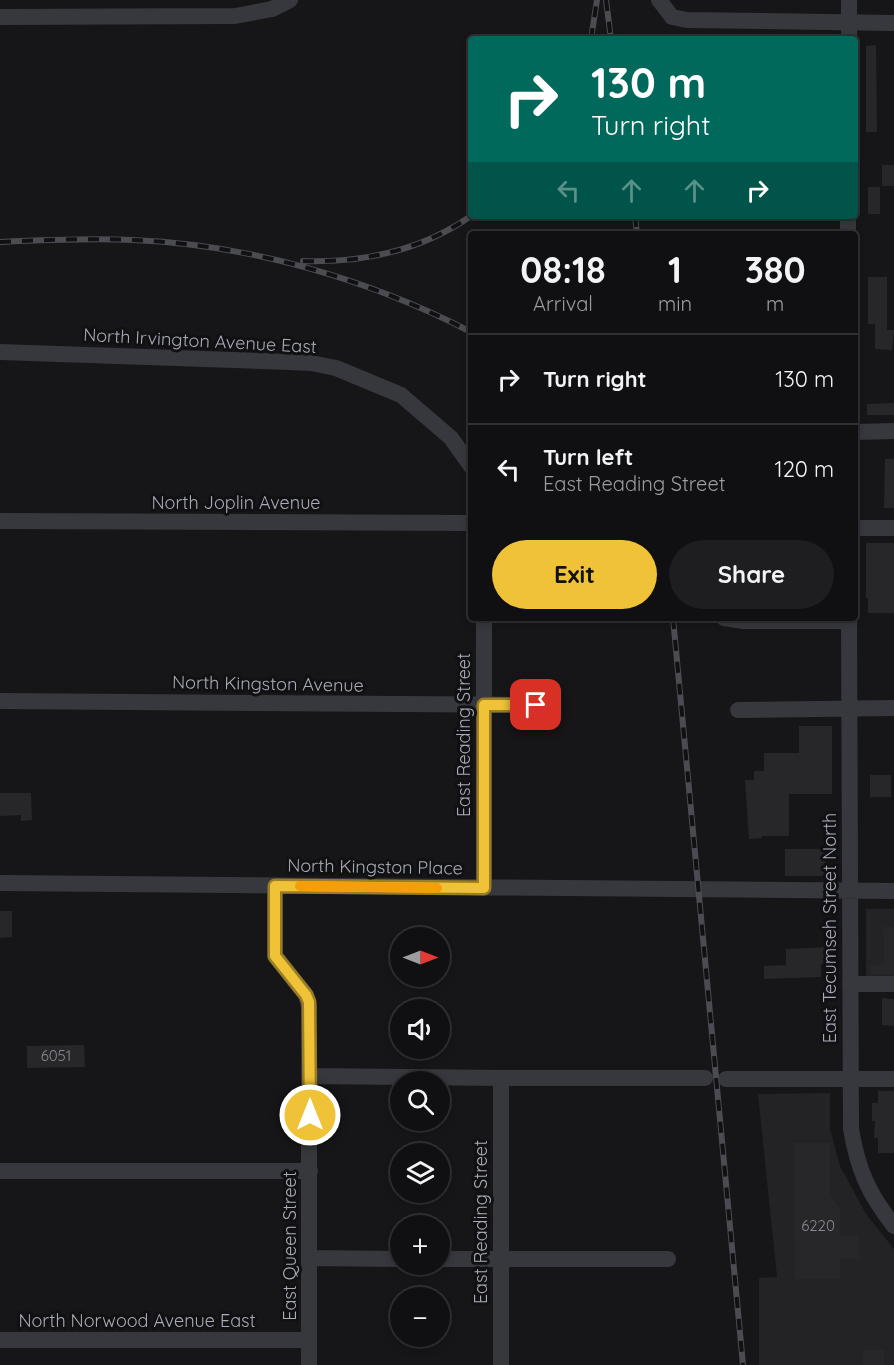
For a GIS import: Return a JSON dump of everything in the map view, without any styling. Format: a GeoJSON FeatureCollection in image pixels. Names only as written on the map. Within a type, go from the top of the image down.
{"type":"FeatureCollection","features":[{"type":"Feature","properties":{"kind":"street"},"geometry":{"type":"LineString","coordinates":[[100,0],[101,17]]}},
{"type":"Feature","properties":{"kind":"street"},"geometry":{"type":"LineString","coordinates":[[0,17],[235,16],[272,9],[291,0]]}},
{"type":"Feature","properties":{"kind":"street"},"geometry":{"type":"LineString","coordinates":[[659,0],[672,16],[687,20],[849,31],[894,23]]}},
{"type":"Feature","properties":{"kind":"street"},"geometry":{"type":"LineString","coordinates":[[849,0],[849,31]]}},
{"type":"Feature","properties":{"kind":"street","name":"North Irvington Avenue East"},"geometry":{"type":"LineString","coordinates":[[0,352],[311,363],[336,368],[401,395],[451,438],[468,462]]}},
{"type":"Feature","properties":{"kind":"street"},"geometry":{"type":"LineString","coordinates":[[858,432],[894,431]]}},
{"type":"Feature","properties":{"kind":"street","name":"North Joplin Avenue"},"geometry":{"type":"LineString","coordinates":[[0,521],[468,523]]}},
{"type":"Feature","properties":{"kind":"street"},"geometry":{"type":"LineString","coordinates":[[858,528],[894,528]]}},
{"type":"Feature","properties":{"kind":"street","name":"East Reading Street"},"geometry":{"type":"LineString","coordinates":[[484,621],[484,888]]}},
{"type":"Feature","properties":{"kind":"street","name":"East Tecumseh Street North"},"geometry":{"type":"LineString","coordinates":[[849,621],[849,1079],[851,1129],[859,1164],[873,1198],[894,1226]]}},
{"type":"Feature","properties":{"kind":"street","name":"North Kingston Avenue"},"geometry":{"type":"LineString","coordinates":[[0,701],[536,705]]}},
{"type":"Feature","properties":{"kind":"street"},"geometry":{"type":"LineString","coordinates":[[738,710],[894,708]]}},
{"type":"Feature","properties":{"kind":"street","name":"North Kingston Place"},"geometry":{"type":"LineString","coordinates":[[0,883],[894,891]]}},
{"type":"Feature","properties":{"kind":"street","name":"East Queen Street"},"geometry":{"type":"LineString","coordinates":[[275,886],[275,956],[309,1002],[309,1365]]}},
{"type":"Feature","properties":{"kind":"street"},"geometry":{"type":"LineString","coordinates":[[850,984],[894,984]]}},
{"type":"Feature","properties":{"kind":"street"},"geometry":{"type":"LineString","coordinates":[[310,1076],[705,1078]]}},
{"type":"Feature","properties":{"kind":"street","name":"East Reading Street"},"geometry":{"type":"LineString","coordinates":[[501,1078],[501,1365]]}},
{"type":"Feature","properties":{"kind":"street"},"geometry":{"type":"LineString","coordinates":[[726,1079],[894,1079]]}},
{"type":"Feature","properties":{"kind":"street"},"geometry":{"type":"LineString","coordinates":[[0,1171],[310,1171]]}},
{"type":"Feature","properties":{"kind":"street"},"geometry":{"type":"LineString","coordinates":[[309,1258],[390,1259]]}},
{"type":"Feature","properties":{"kind":"street"},"geometry":{"type":"LineString","coordinates":[[450,1259],[668,1259]]}},
{"type":"Feature","properties":{"kind":"street","name":"North Norwood Avenue East"},"geometry":{"type":"LineString","coordinates":[[0,1340],[309,1340]]}},
{"type":"Feature","properties":{"kind":"shaded area"},"geometry":{"type":"Polygon","coordinates":[[[866,909],[894,909],[894,980],[866,980],[866,909]]]}},
{"type":"Feature","properties":{"kind":"shaded area"},"geometry":{"type":"Polygon","coordinates":[[[830,1093],[830,1129],[840,1166],[866,1214],[894,1249],[894,1365],[759,1365],[759,1278],[777,1277],[758,1094],[830,1093]]]}},
{"type":"Feature","properties":{"kind":"building"},"geometry":{"type":"Polygon","coordinates":[[[876,45],[877,132],[866,132],[866,46],[876,45]]]}},
{"type":"Feature","properties":{"kind":"building"},"geometry":{"type":"Polygon","coordinates":[[[882,165],[894,165],[894,186],[882,186],[882,165]]]}},
{"type":"Feature","properties":{"kind":"building"},"geometry":{"type":"Polygon","coordinates":[[[868,187],[880,187],[880,214],[868,214],[868,187]]]}},
{"type":"Feature","properties":{"kind":"building"},"geometry":{"type":"Polygon","coordinates":[[[868,277],[887,277],[887,330],[894,330],[892,350],[875,349],[875,324],[868,324],[868,277]]]}},
{"type":"Feature","properties":{"kind":"building"},"geometry":{"type":"Polygon","coordinates":[[[894,403],[894,415],[867,415],[867,404],[894,403]]]}},
{"type":"Feature","properties":{"kind":"building"},"geometry":{"type":"Polygon","coordinates":[[[885,459],[894,459],[894,508],[884,508],[885,459]]]}},
{"type":"Feature","properties":{"kind":"building"},"geometry":{"type":"Polygon","coordinates":[[[866,543],[894,543],[894,613],[868,613],[866,543]]]}},
{"type":"Feature","properties":{"kind":"building"},"geometry":{"type":"Polygon","coordinates":[[[799,726],[832,726],[832,794],[789,794],[789,836],[762,836],[762,838],[749,839],[745,780],[754,780],[754,771],[764,771],[764,753],[799,753],[799,726]]]}},
{"type":"Feature","properties":{"kind":"building"},"geometry":{"type":"Polygon","coordinates":[[[870,775],[891,775],[891,797],[870,797],[870,775]]]}},
{"type":"Feature","properties":{"kind":"building"},"geometry":{"type":"Polygon","coordinates":[[[0,793],[31,793],[32,820],[21,821],[21,815],[0,816],[0,793]]]}},
{"type":"Feature","properties":{"kind":"building"},"geometry":{"type":"Polygon","coordinates":[[[785,849],[826,849],[826,873],[824,876],[785,876],[785,849]]]}},
{"type":"Feature","properties":{"kind":"building"},"geometry":{"type":"Polygon","coordinates":[[[0,911],[12,911],[12,937],[0,938],[0,911]]]}},
{"type":"Feature","properties":{"kind":"building"},"geometry":{"type":"Polygon","coordinates":[[[883,927],[894,927],[894,974],[870,974],[870,965],[884,964],[883,927]]]}},
{"type":"Feature","properties":{"kind":"building"},"geometry":{"type":"Polygon","coordinates":[[[829,947],[830,963],[821,964],[821,977],[764,979],[764,966],[786,965],[786,949],[829,947]]]}},
{"type":"Feature","properties":{"kind":"building"},"geometry":{"type":"Polygon","coordinates":[[[882,998],[894,999],[894,1026],[882,1025],[882,998]]]}},
{"type":"Feature","properties":{"kind":"building"},"geometry":{"type":"Polygon","coordinates":[[[84,1045],[85,1067],[27,1068],[27,1046],[84,1045]]]}},
{"type":"Feature","properties":{"kind":"building"},"geometry":{"type":"Polygon","coordinates":[[[878,1091],[894,1091],[894,1153],[878,1153],[878,1138],[874,1138],[875,1121],[872,1121],[872,1103],[878,1103],[878,1091]]]}},
{"type":"Feature","properties":{"kind":"building"},"geometry":{"type":"Polygon","coordinates":[[[794,1143],[830,1143],[830,1196],[840,1207],[840,1236],[859,1236],[859,1259],[840,1259],[840,1279],[795,1279],[794,1143]]]}},
{"type":"Feature","properties":{"kind":"building"},"geometry":{"type":"Polygon","coordinates":[[[863,1350],[884,1350],[884,1365],[863,1365],[863,1350]]]}},
{"type":"Feature","properties":{"kind":"railway"},"geometry":{"type":"LineString","coordinates":[[591,36],[597,0]]}},
{"type":"Feature","properties":{"kind":"railway"},"geometry":{"type":"LineString","coordinates":[[606,0],[611,36]]}},
{"type":"Feature","properties":{"kind":"railway"},"geometry":{"type":"LineString","coordinates":[[303,261],[348,260],[391,252],[433,238],[468,218]]}},
{"type":"Feature","properties":{"kind":"railway"},"geometry":{"type":"LineString","coordinates":[[635,219],[637,231]]}},
{"type":"Feature","properties":{"kind":"railway"},"geometry":{"type":"LineString","coordinates":[[0,242],[132,240],[175,243],[263,257],[349,281],[391,296],[468,331]]}},
{"type":"Feature","properties":{"kind":"railway"},"geometry":{"type":"LineString","coordinates":[[673,621],[743,1365]]}},
{"type":"Feature","properties":{"kind":"slow traffic"},"geometry":{"type":"LineString","coordinates":[[300,886],[437,888]]}},
{"type":"Feature","properties":{"kind":"route"},"geometry":{"type":"LineString","coordinates":[[310,1115],[309,1002],[275,956],[275,886],[484,888],[484,705],[536,705]]}}]}
